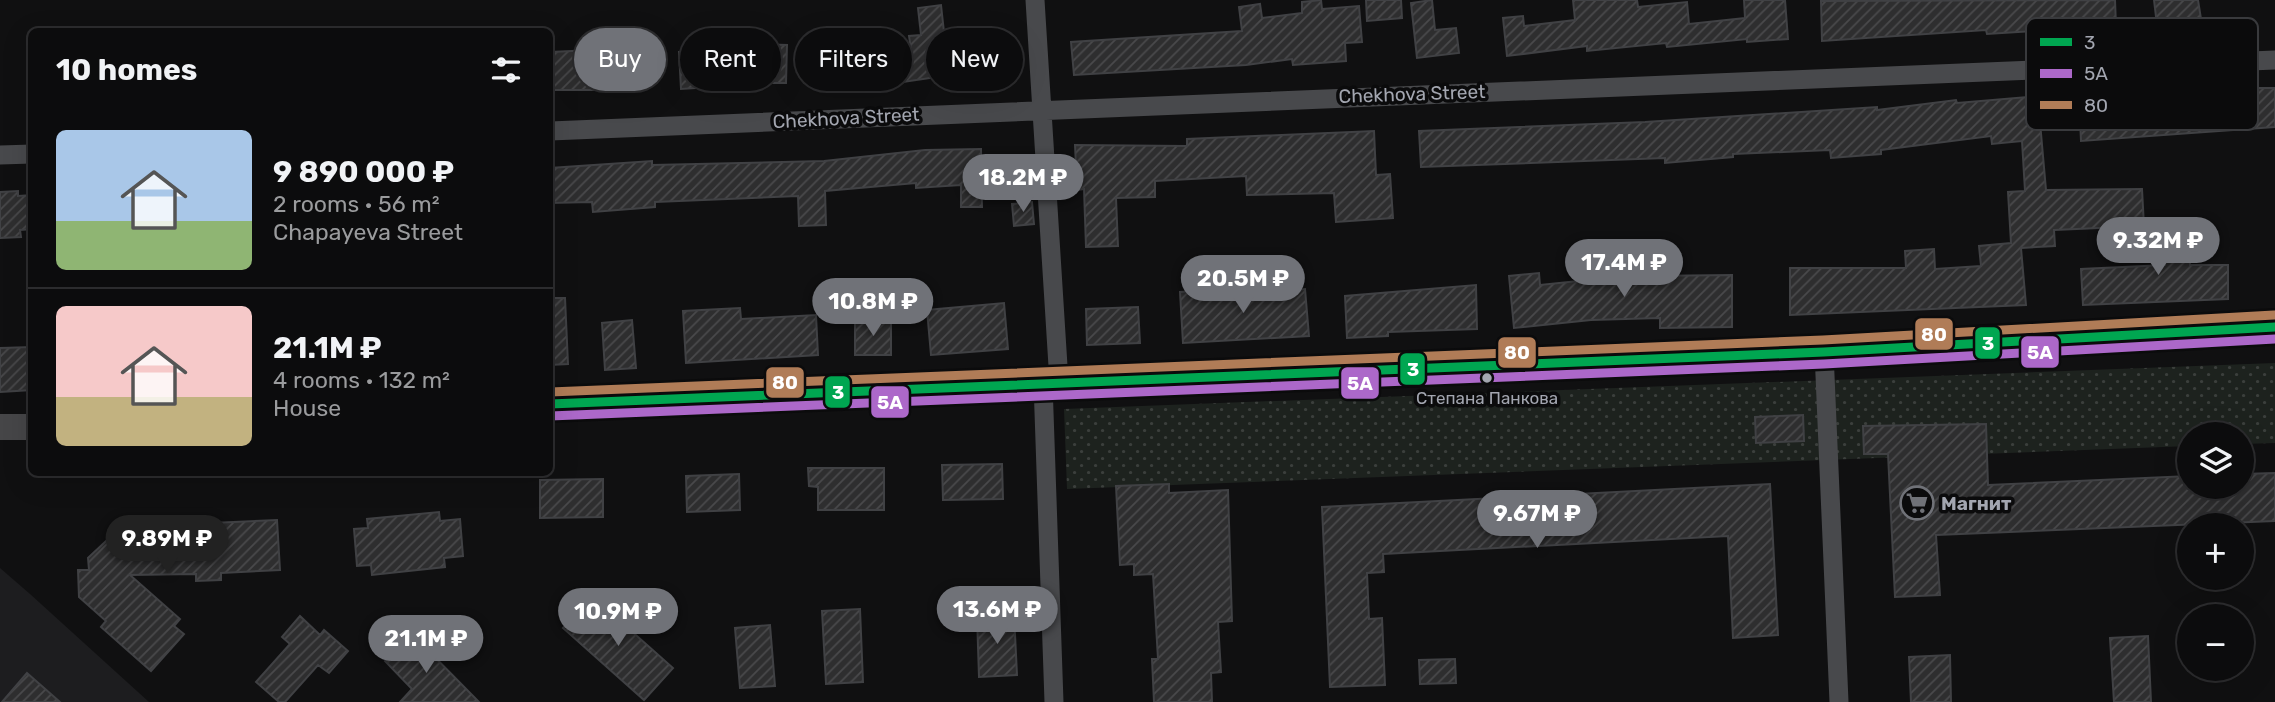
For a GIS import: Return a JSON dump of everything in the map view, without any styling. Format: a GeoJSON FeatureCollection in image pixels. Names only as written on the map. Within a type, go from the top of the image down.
{"type":"FeatureCollection","features":[{"type":"Feature","properties":{"kind":"street"},"geometry":{"type":"LineString","coordinates":[[1035,0],[1051,382],[1054,702]]}},
{"type":"Feature","properties":{"kind":"street","name":"Chekhova Street"},"geometry":{"type":"LineString","coordinates":[[553,131],[2026,70]]}},
{"type":"Feature","properties":{"kind":"street"},"geometry":{"type":"LineString","coordinates":[[0,155],[28,154]]}},
{"type":"Feature","properties":{"kind":"street"},"geometry":{"type":"LineString","coordinates":[[553,404],[1824,352],[2275,327]]}},
{"type":"Feature","properties":{"kind":"street"},"geometry":{"type":"LineString","coordinates":[[1824,352],[1839,702]]}},
{"type":"Feature","properties":{"kind":"street"},"geometry":{"type":"LineString","coordinates":[[0,427],[28,426]]}},
{"type":"Feature","properties":{"kind":"shaded area"},"geometry":{"type":"Polygon","coordinates":[[[2275,363],[2275,443],[2254,444],[2254,422],[2177,422],[2177,446],[1067,489],[1064,409],[2275,363]]]}},
{"type":"Feature","properties":{"kind":"shaded area"},"geometry":{"type":"Polygon","coordinates":[[[0,568],[30,594],[149,702],[0,702],[0,568]]]}},
{"type":"Feature","properties":{"kind":"building"},"geometry":{"type":"Polygon","coordinates":[[[1321,0],[1322,9],[1359,6],[1362,42],[1345,43],[1346,61],[1293,65],[1292,59],[1246,65],[1074,75],[1071,42],[1242,31],[1239,7],[1260,4],[1262,18],[1302,13],[1302,2],[1321,0]]]}},
{"type":"Feature","properties":{"kind":"building"},"geometry":{"type":"Polygon","coordinates":[[[1366,0],[1401,0],[1402,18],[1367,21],[1366,0]]]}},
{"type":"Feature","properties":{"kind":"building"},"geometry":{"type":"Polygon","coordinates":[[[1432,0],[1435,30],[1456,28],[1459,53],[1417,58],[1411,3],[1432,0]]]}},
{"type":"Feature","properties":{"kind":"building"},"geometry":{"type":"Polygon","coordinates":[[[1573,0],[1637,0],[1638,7],[1687,2],[1689,24],[1745,18],[1744,0],[1785,0],[1788,39],[1747,42],[1747,39],[1667,47],[1666,43],[1587,51],[1587,46],[1507,56],[1503,18],[1523,16],[1524,26],[1575,20],[1573,0]]]}},
{"type":"Feature","properties":{"kind":"building"},"geometry":{"type":"Polygon","coordinates":[[[2115,0],[2116,18],[2026,18],[2026,32],[1987,34],[1986,30],[1822,41],[1821,1],[2115,0]]]}},
{"type":"Feature","properties":{"kind":"building"},"geometry":{"type":"Polygon","coordinates":[[[2154,0],[2198,0],[2201,18],[2156,18],[2154,0]]]}},
{"type":"Feature","properties":{"kind":"building"},"geometry":{"type":"Polygon","coordinates":[[[941,5],[944,28],[926,28],[926,79],[912,81],[912,36],[921,35],[918,8],[941,5]]]}},
{"type":"Feature","properties":{"kind":"building"},"geometry":{"type":"Polygon","coordinates":[[[781,45],[787,45],[786,83],[781,83],[781,45]]]}},
{"type":"Feature","properties":{"kind":"building"},"geometry":{"type":"Polygon","coordinates":[[[574,51],[574,90],[553,90],[553,52],[574,51]]]}},
{"type":"Feature","properties":{"kind":"building"},"geometry":{"type":"Polygon","coordinates":[[[2258,88],[2275,88],[2275,127],[2258,128],[2258,88]]]}},
{"type":"Feature","properties":{"kind":"building"},"geometry":{"type":"Polygon","coordinates":[[[2026,97],[2026,130],[2041,130],[2046,190],[2142,189],[2144,226],[2054,230],[2055,246],[2021,248],[2026,305],[1790,315],[1790,268],[1906,268],[1905,251],[1934,249],[1935,269],[1981,266],[1979,246],[2011,243],[2008,192],[2025,191],[2022,141],[1992,144],[1991,136],[1881,150],[1881,154],[1831,158],[1830,150],[1733,154],[1733,157],[1665,163],[1665,158],[1421,167],[1419,131],[1645,122],[1877,107],[1877,110],[1956,100],[1957,103],[2026,97]]]}},
{"type":"Feature","properties":{"kind":"building"},"geometry":{"type":"Polygon","coordinates":[[[2080,130],[2233,130],[2081,141],[2080,130]]]}},
{"type":"Feature","properties":{"kind":"building"},"geometry":{"type":"Polygon","coordinates":[[[1374,131],[1376,175],[1390,174],[1393,218],[1336,222],[1334,193],[1247,195],[1246,176],[1155,181],[1155,197],[1116,198],[1118,246],[1086,247],[1084,189],[1077,190],[1075,145],[1187,146],[1187,139],[1374,131]]]}},
{"type":"Feature","properties":{"kind":"building"},"geometry":{"type":"Polygon","coordinates":[[[981,149],[982,207],[961,207],[961,185],[916,188],[916,183],[825,191],[826,225],[799,226],[798,196],[655,202],[655,207],[593,212],[592,202],[553,203],[553,168],[652,161],[652,165],[824,161],[925,150],[981,149]]]}},
{"type":"Feature","properties":{"kind":"building"},"geometry":{"type":"Polygon","coordinates":[[[18,191],[18,196],[28,195],[28,229],[20,230],[21,237],[0,238],[0,192],[18,191]]]}},
{"type":"Feature","properties":{"kind":"building"},"geometry":{"type":"Polygon","coordinates":[[[1032,202],[1034,224],[1014,226],[1012,204],[1032,202]]]}},
{"type":"Feature","properties":{"kind":"building"},"geometry":{"type":"Polygon","coordinates":[[[2187,219],[2190,265],[2228,265],[2228,299],[2083,305],[2081,269],[2165,265],[2163,221],[2187,219]]]}},
{"type":"Feature","properties":{"kind":"building"},"geometry":{"type":"Polygon","coordinates":[[[1643,269],[1644,276],[1732,275],[1732,327],[1660,328],[1660,318],[1591,320],[1514,328],[1509,276],[1539,273],[1540,285],[1588,280],[1588,270],[1643,269]]]}},
{"type":"Feature","properties":{"kind":"building"},"geometry":{"type":"Polygon","coordinates":[[[1476,285],[1477,329],[1388,332],[1388,336],[1347,338],[1345,296],[1476,285]]]}},
{"type":"Feature","properties":{"kind":"building"},"geometry":{"type":"Polygon","coordinates":[[[1250,288],[1250,294],[1305,289],[1309,336],[1183,343],[1180,292],[1250,288]]]}},
{"type":"Feature","properties":{"kind":"building"},"geometry":{"type":"Polygon","coordinates":[[[553,298],[565,298],[568,364],[553,365],[553,298]]]}},
{"type":"Feature","properties":{"kind":"building"},"geometry":{"type":"Polygon","coordinates":[[[1004,303],[1008,349],[931,355],[927,310],[1004,303]]]}},
{"type":"Feature","properties":{"kind":"building"},"geometry":{"type":"Polygon","coordinates":[[[1138,307],[1140,343],[1087,345],[1086,309],[1138,307]]]}},
{"type":"Feature","properties":{"kind":"building"},"geometry":{"type":"Polygon","coordinates":[[[740,308],[741,319],[816,315],[818,355],[686,363],[683,311],[740,308]]]}},
{"type":"Feature","properties":{"kind":"building"},"geometry":{"type":"Polygon","coordinates":[[[632,320],[636,368],[605,370],[602,323],[632,320]]]}},
{"type":"Feature","properties":{"kind":"building"},"geometry":{"type":"Polygon","coordinates":[[[855,322],[891,322],[891,355],[855,355],[855,322]]]}},
{"type":"Feature","properties":{"kind":"building"},"geometry":{"type":"Polygon","coordinates":[[[28,347],[28,390],[0,392],[0,348],[28,347]]]}},
{"type":"Feature","properties":{"kind":"building"},"geometry":{"type":"Polygon","coordinates":[[[1803,415],[1804,441],[1756,443],[1755,417],[1803,415]]]}},
{"type":"Feature","properties":{"kind":"building"},"geometry":{"type":"Polygon","coordinates":[[[1986,424],[1988,485],[2177,477],[2177,499],[2254,499],[2254,474],[2275,473],[2275,521],[2254,522],[2254,513],[2177,513],[2177,525],[1936,535],[1940,595],[1895,597],[1888,454],[1864,454],[1863,426],[1986,424]]]}},
{"type":"Feature","properties":{"kind":"building"},"geometry":{"type":"Polygon","coordinates":[[[1002,464],[1003,499],[943,500],[942,465],[1002,464]]]}},
{"type":"Feature","properties":{"kind":"building"},"geometry":{"type":"Polygon","coordinates":[[[808,468],[884,468],[884,510],[818,510],[818,487],[809,486],[808,468]]]}},
{"type":"Feature","properties":{"kind":"building"},"geometry":{"type":"Polygon","coordinates":[[[739,474],[740,510],[687,512],[686,476],[739,474]]]}},
{"type":"Feature","properties":{"kind":"building"},"geometry":{"type":"Polygon","coordinates":[[[603,479],[603,517],[540,518],[540,480],[603,479]]]}},
{"type":"Feature","properties":{"kind":"building"},"geometry":{"type":"Polygon","coordinates":[[[1169,484],[1169,493],[1228,490],[1232,621],[1218,622],[1221,672],[1211,673],[1212,702],[1154,702],[1152,659],[1158,659],[1153,574],[1134,575],[1134,564],[1120,565],[1116,486],[1169,484]]]}},
{"type":"Feature","properties":{"kind":"building"},"geometry":{"type":"Polygon","coordinates":[[[1770,484],[1778,635],[1733,638],[1728,536],[1383,554],[1384,572],[1367,573],[1369,619],[1382,618],[1385,685],[1330,687],[1322,507],[1770,484]]]}},
{"type":"Feature","properties":{"kind":"building"},"geometry":{"type":"Polygon","coordinates":[[[439,512],[440,521],[460,519],[463,556],[444,558],[445,567],[372,575],[371,565],[357,566],[354,529],[368,528],[367,519],[439,512]]]}},
{"type":"Feature","properties":{"kind":"building"},"geometry":{"type":"Polygon","coordinates":[[[277,520],[280,570],[221,573],[221,580],[196,581],[196,574],[130,575],[180,619],[174,626],[184,634],[151,671],[101,627],[106,621],[79,597],[78,570],[89,570],[88,558],[121,527],[277,520]]]}},
{"type":"Feature","properties":{"kind":"building"},"geometry":{"type":"Polygon","coordinates":[[[592,596],[673,668],[644,700],[563,628],[592,596]]]}},
{"type":"Feature","properties":{"kind":"building"},"geometry":{"type":"Polygon","coordinates":[[[860,609],[863,682],[826,684],[822,611],[860,609]]]}},
{"type":"Feature","properties":{"kind":"building"},"geometry":{"type":"Polygon","coordinates":[[[1014,614],[1017,675],[979,677],[977,616],[1014,614]]]}},
{"type":"Feature","properties":{"kind":"building"},"geometry":{"type":"Polygon","coordinates":[[[300,616],[320,635],[324,630],[348,651],[329,673],[318,665],[285,702],[279,702],[256,682],[290,644],[282,637],[300,616]]]}},
{"type":"Feature","properties":{"kind":"building"},"geometry":{"type":"Polygon","coordinates":[[[770,625],[775,686],[740,688],[735,628],[770,625]]]}},
{"type":"Feature","properties":{"kind":"building"},"geometry":{"type":"Polygon","coordinates":[[[412,634],[479,702],[400,702],[412,689],[385,661],[412,634]]]}},
{"type":"Feature","properties":{"kind":"building"},"geometry":{"type":"Polygon","coordinates":[[[2148,636],[2151,702],[2114,702],[2110,638],[2148,636]]]}},
{"type":"Feature","properties":{"kind":"building"},"geometry":{"type":"Polygon","coordinates":[[[1950,655],[1951,702],[1911,702],[1909,657],[1950,655]]]}},
{"type":"Feature","properties":{"kind":"building"},"geometry":{"type":"Polygon","coordinates":[[[1455,659],[1456,683],[1420,684],[1419,660],[1455,659]]]}},
{"type":"Feature","properties":{"kind":"building"},"geometry":{"type":"Polygon","coordinates":[[[27,673],[60,702],[2,702],[27,673]]]}},
{"type":"Feature","properties":{"kind":"transit line","name":"80"},"geometry":{"type":"LineString","coordinates":[[553,392],[1823,340],[2274,315]]}},
{"type":"Feature","properties":{"kind":"transit line","name":"3"},"geometry":{"type":"LineString","coordinates":[[553,404],[1824,352],[2275,327]]}},
{"type":"Feature","properties":{"kind":"transit line","name":"5А"},"geometry":{"type":"LineString","coordinates":[[553,416],[1824,364],[2275,339]]}},
{"type":"Feature","properties":{"kind":"place","name":"Степана Панкова"},"geometry":{"type":"Point","coordinates":[1487,378]}},
{"type":"Feature","properties":{"kind":"place","name":"Магнит"},"geometry":{"type":"Point","coordinates":[1917,503]}}]}
